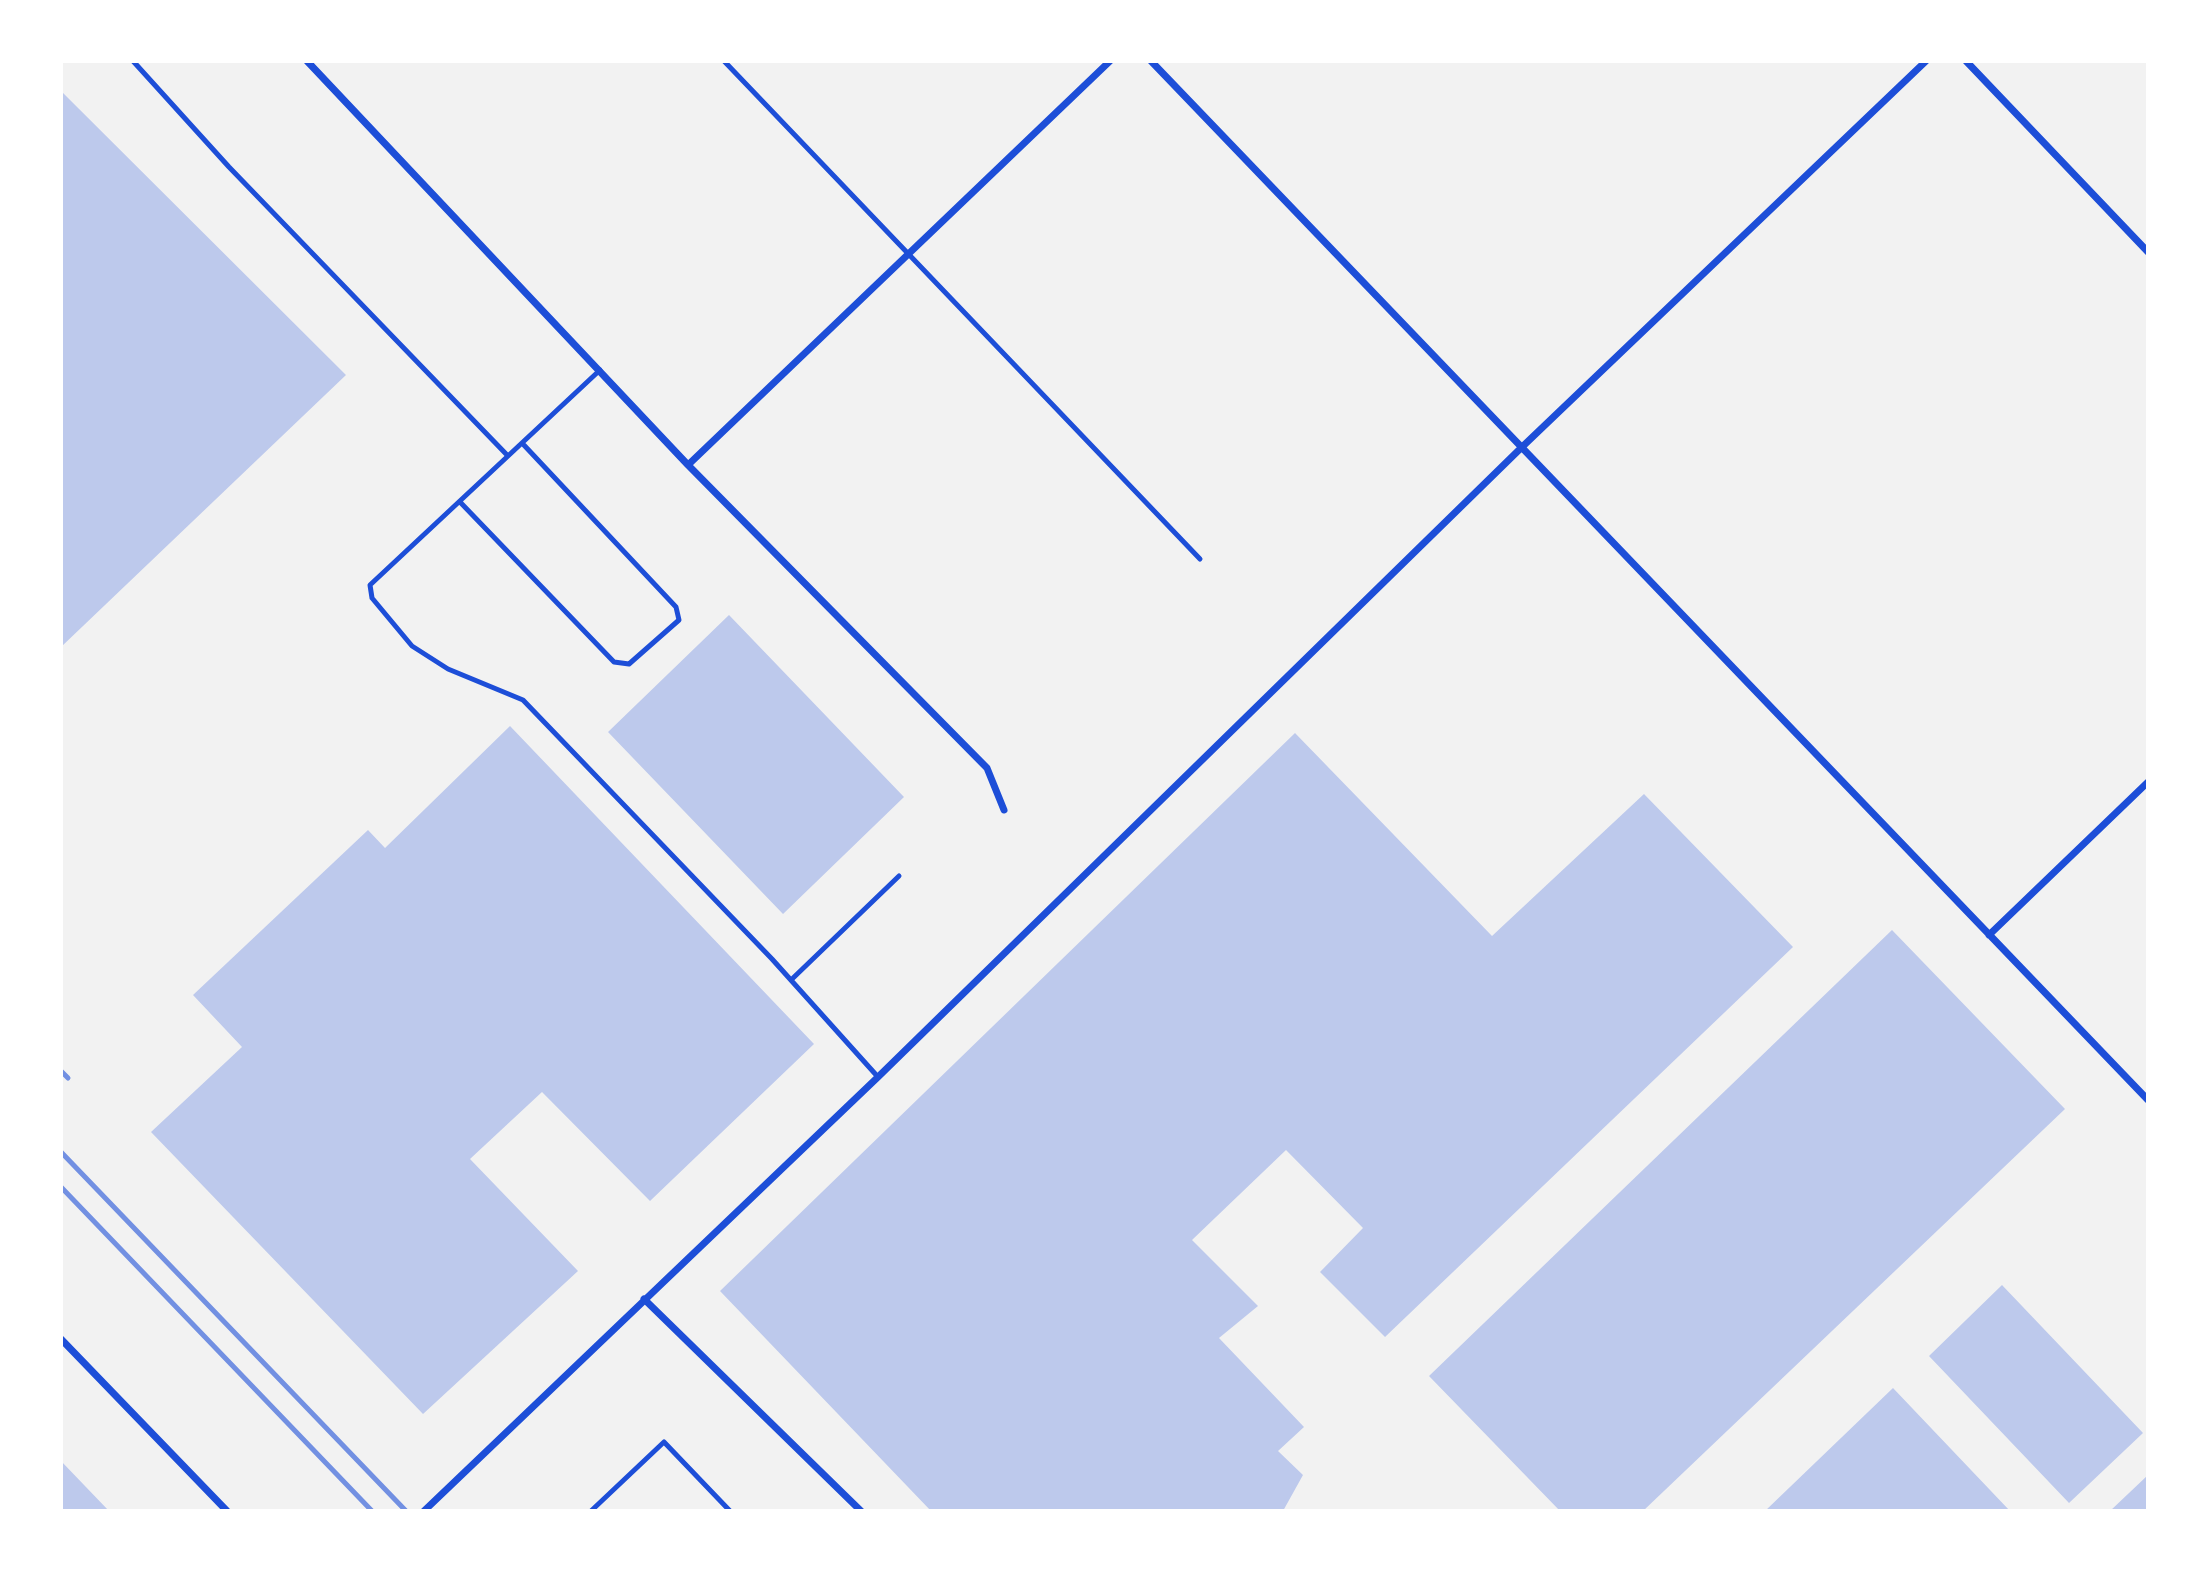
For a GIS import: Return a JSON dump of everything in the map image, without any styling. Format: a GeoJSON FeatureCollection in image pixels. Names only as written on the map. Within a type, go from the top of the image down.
{"type":"FeatureCollection","features":[{"type":"Feature","properties":{"kind":"street"},"geometry":{"type":"LineString","coordinates":[[307,61],[688,465],[987,768],[1004,810]]}},
{"type":"Feature","properties":{"kind":"street"},"geometry":{"type":"LineString","coordinates":[[688,465],[1110,61]]}},
{"type":"Feature","properties":{"kind":"street"},"geometry":{"type":"LineString","coordinates":[[1151,61],[2148,1100]]}},
{"type":"Feature","properties":{"kind":"street"},"geometry":{"type":"LineString","coordinates":[[424,1511],[878,1077],[1521,448],[1926,61]]}},
{"type":"Feature","properties":{"kind":"street"},"geometry":{"type":"LineString","coordinates":[[1966,61],[2148,252]]}},
{"type":"Feature","properties":{"kind":"street"},"geometry":{"type":"LineString","coordinates":[[1989,935],[2148,782]]}},
{"type":"Feature","properties":{"kind":"street"},"geometry":{"type":"LineString","coordinates":[[644,1299],[861,1511]]}},
{"type":"Feature","properties":{"kind":"street"},"geometry":{"type":"LineString","coordinates":[[61,1339],[227,1511]]}},
{"type":"Feature","properties":{"kind":"lane"},"geometry":{"type":"LineString","coordinates":[[133,61],[229,167],[508,456]]}},
{"type":"Feature","properties":{"kind":"lane"},"geometry":{"type":"LineString","coordinates":[[724,61],[1200,559]]}},
{"type":"Feature","properties":{"kind":"lane"},"geometry":{"type":"LineString","coordinates":[[600,370],[370,585],[372,598],[412,646],[448,669],[523,700],[791,980],[878,1077]]}},
{"type":"Feature","properties":{"kind":"lane"},"geometry":{"type":"LineString","coordinates":[[460,502],[614,662],[628,664],[679,620],[676,607],[522,443]]}},
{"type":"Feature","properties":{"kind":"lane"},"geometry":{"type":"LineString","coordinates":[[791,980],[899,876]]}},
{"type":"Feature","properties":{"kind":"lane"},"geometry":{"type":"LineString","coordinates":[[591,1511],[664,1442],[730,1511]]}},
{"type":"Feature","properties":{"kind":"building"},"geometry":{"type":"Polygon","coordinates":[[[61,91],[346,375],[61,647],[61,91]]]}},
{"type":"Feature","properties":{"kind":"building"},"geometry":{"type":"Polygon","coordinates":[[[729,615],[904,797],[783,914],[608,732],[729,615]]]}},
{"type":"Feature","properties":{"kind":"building"},"geometry":{"type":"Polygon","coordinates":[[[510,726],[814,1044],[650,1201],[542,1092],[470,1159],[578,1271],[423,1414],[151,1132],[242,1047],[193,995],[368,830],[385,848],[510,726]]]}},
{"type":"Feature","properties":{"kind":"building"},"geometry":{"type":"Polygon","coordinates":[[[1295,733],[1492,936],[1644,794],[1793,947],[1385,1337],[1320,1272],[1363,1228],[1286,1150],[1192,1240],[1258,1306],[1219,1338],[1304,1427],[1278,1451],[1303,1475],[1283,1511],[931,1511],[720,1291],[1295,733]]]}},
{"type":"Feature","properties":{"kind":"building"},"geometry":{"type":"Polygon","coordinates":[[[1892,930],[2065,1109],[1643,1511],[1560,1511],[1429,1376],[1892,930]]]}},
{"type":"Feature","properties":{"kind":"building"},"geometry":{"type":"Polygon","coordinates":[[[2002,1285],[2143,1433],[2069,1503],[1929,1356],[2002,1285]]]}},
{"type":"Feature","properties":{"kind":"building"},"geometry":{"type":"Polygon","coordinates":[[[1893,1388],[2010,1511],[1765,1511],[1893,1388]]]}},
{"type":"Feature","properties":{"kind":"building"},"geometry":{"type":"Polygon","coordinates":[[[61,1461],[109,1511],[61,1511],[61,1461]]]}},
{"type":"Feature","properties":{"kind":"building"},"geometry":{"type":"Polygon","coordinates":[[[2148,1475],[2148,1511],[2110,1511],[2148,1475]]]}},
{"type":"Feature","properties":{"kind":"railway"},"geometry":{"type":"LineString","coordinates":[[61,1071],[68,1078]]}},
{"type":"Feature","properties":{"kind":"railway"},"geometry":{"type":"LineString","coordinates":[[61,1152],[406,1511]]}},
{"type":"Feature","properties":{"kind":"railway"},"geometry":{"type":"LineString","coordinates":[[61,1187],[372,1511]]}}]}
